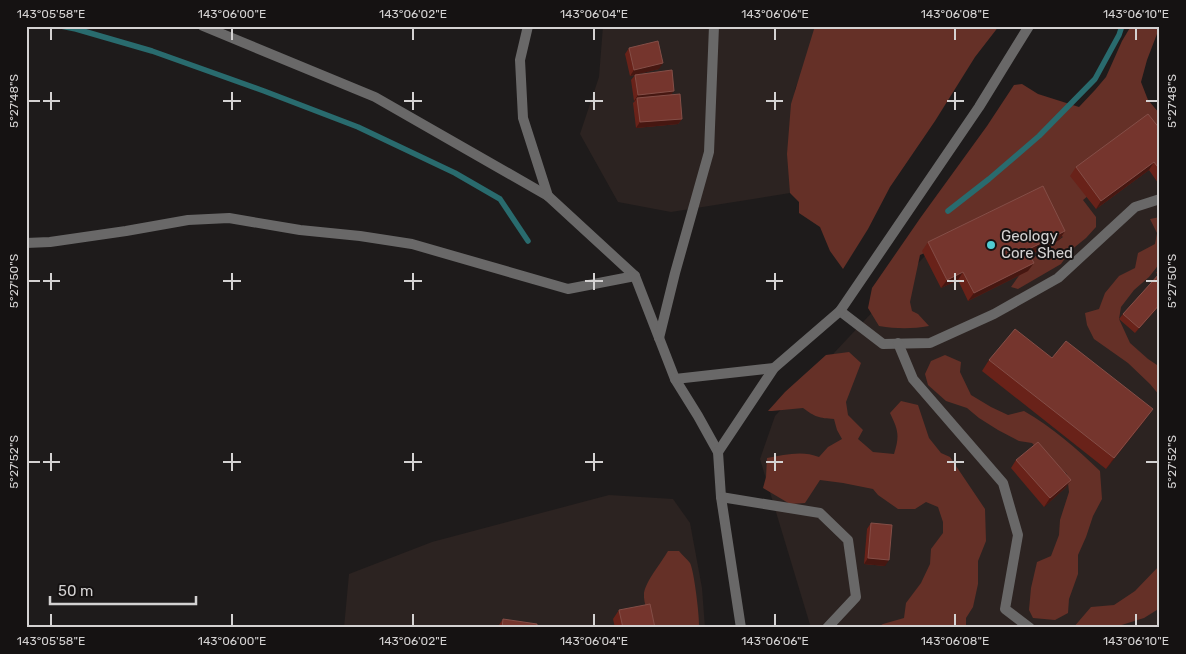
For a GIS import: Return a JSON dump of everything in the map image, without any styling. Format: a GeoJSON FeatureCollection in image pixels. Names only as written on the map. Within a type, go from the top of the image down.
{"type":"FeatureCollection","features":[{"type":"Feature","properties":{"kind":"street"},"geometry":{"type":"LineString","coordinates":[[202,26],[375,97],[548,196],[635,276],[675,379],[718,452],[721,498],[741,628]]}},
{"type":"Feature","properties":{"kind":"street"},"geometry":{"type":"LineString","coordinates":[[528,26],[520,60],[523,118],[548,196]]}},
{"type":"Feature","properties":{"kind":"street"},"geometry":{"type":"LineString","coordinates":[[659,338],[709,152],[714,26]]}},
{"type":"Feature","properties":{"kind":"street"},"geometry":{"type":"LineString","coordinates":[[718,452],[774,368],[840,311],[979,108],[1029,26]]}},
{"type":"Feature","properties":{"kind":"street"},"geometry":{"type":"LineString","coordinates":[[840,311],[883,344],[930,342],[994,314],[1058,278],[1135,207],[1160,199]]}},
{"type":"Feature","properties":{"kind":"street"},"geometry":{"type":"LineString","coordinates":[[26,243],[50,242],[117,233],[188,220],[229,218],[300,230],[412,244],[568,289],[635,276]]}},
{"type":"Feature","properties":{"kind":"street"},"geometry":{"type":"LineString","coordinates":[[898,343],[913,379],[1003,483],[1018,535],[1005,610],[1030,628]]}},
{"type":"Feature","properties":{"kind":"street"},"geometry":{"type":"LineString","coordinates":[[675,379],[774,368]]}},
{"type":"Feature","properties":{"kind":"street"},"geometry":{"type":"LineString","coordinates":[[721,498],[820,513],[848,540],[856,597],[827,628]]}},
{"type":"Feature","properties":{"kind":"shaded area"},"geometry":{"type":"Polygon","coordinates":[[[603,26],[822,26],[795,89],[790,193],[671,212],[618,202],[580,134],[599,77],[603,26]]]}},
{"type":"Feature","properties":{"kind":"shaded area"},"geometry":{"type":"Polygon","coordinates":[[[815,26],[999,26],[975,57],[935,121],[890,187],[868,229],[843,269],[830,251],[820,227],[799,213],[799,202],[790,193],[787,154],[791,104],[815,26]]]}},
{"type":"Feature","properties":{"kind":"shaded area"},"geometry":{"type":"Polygon","coordinates":[[[1131,26],[1160,26],[1141,82],[1148,100],[1160,114],[1160,140],[1157,138],[1083,200],[1096,217],[1096,227],[1070,251],[1061,264],[1018,289],[1011,287],[1030,260],[1063,237],[1029,204],[920,255],[910,302],[912,311],[918,314],[929,326],[892,328],[879,326],[868,308],[872,288],[1014,85],[1022,84],[1038,94],[1079,107],[1106,77],[1131,26]]]}},
{"type":"Feature","properties":{"kind":"shaded area"},"geometry":{"type":"Polygon","coordinates":[[[1160,113],[1160,624],[1156,628],[811,628],[760,459],[775,416],[938,242],[1160,113]]]}},
{"type":"Feature","properties":{"kind":"shaded area"},"geometry":{"type":"Polygon","coordinates":[[[1160,217],[1160,263],[1149,277],[1134,290],[1121,307],[1119,319],[1130,343],[1160,367],[1160,396],[1128,363],[1094,339],[1087,325],[1085,313],[1099,309],[1105,293],[1119,276],[1135,268],[1138,253],[1155,244],[1157,233],[1150,219],[1160,217]]]}},
{"type":"Feature","properties":{"kind":"shaded area"},"geometry":{"type":"Polygon","coordinates":[[[849,352],[861,363],[846,402],[848,415],[863,430],[858,439],[873,452],[894,454],[897,433],[890,413],[901,401],[918,405],[929,438],[941,453],[950,457],[985,509],[986,541],[978,561],[978,584],[973,607],[966,618],[966,628],[876,628],[904,618],[906,603],[921,583],[930,564],[931,549],[943,533],[943,522],[938,507],[926,502],[915,509],[898,509],[878,495],[873,489],[820,480],[805,503],[790,504],[763,488],[766,477],[767,458],[800,453],[819,457],[828,447],[842,439],[834,419],[817,416],[803,408],[768,411],[785,392],[826,355],[849,352]]]}},
{"type":"Feature","properties":{"kind":"shaded area"},"geometry":{"type":"Polygon","coordinates":[[[945,355],[961,362],[960,372],[971,395],[1008,415],[1024,411],[1064,439],[1100,471],[1102,499],[1093,516],[1078,555],[1078,574],[1069,599],[1068,613],[1055,620],[1033,618],[1029,610],[1031,588],[1037,562],[1051,556],[1059,535],[1060,520],[1069,492],[1067,474],[1032,443],[1019,441],[979,418],[967,408],[946,401],[928,385],[925,374],[931,361],[945,355]]]}},
{"type":"Feature","properties":{"kind":"shaded area"},"geometry":{"type":"Polygon","coordinates":[[[609,495],[673,499],[690,523],[702,588],[705,628],[344,628],[349,574],[432,542],[609,495]]]}},
{"type":"Feature","properties":{"kind":"shaded area"},"geometry":{"type":"Polygon","coordinates":[[[668,551],[679,551],[690,563],[699,615],[699,628],[654,628],[646,606],[644,593],[645,588],[668,551]]]}},
{"type":"Feature","properties":{"kind":"shaded area"},"geometry":{"type":"Polygon","coordinates":[[[1160,565],[1160,608],[1144,618],[1112,628],[1073,628],[1091,607],[1114,605],[1135,591],[1160,565]]]}},
{"type":"Feature","properties":{"kind":"building"},"geometry":{"type":"Polygon","coordinates":[[[658,41],[663,63],[634,70],[629,48],[658,41]]]}},
{"type":"Feature","properties":{"kind":"building"},"geometry":{"type":"Polygon","coordinates":[[[672,70],[674,91],[638,95],[635,75],[672,70]]]}},
{"type":"Feature","properties":{"kind":"building"},"geometry":{"type":"Polygon","coordinates":[[[680,94],[682,119],[640,122],[637,98],[680,94]]]}},
{"type":"Feature","properties":{"kind":"building"},"geometry":{"type":"Polygon","coordinates":[[[1148,114],[1160,129],[1160,170],[1154,162],[1101,201],[1076,167],[1148,114]]]}},
{"type":"Feature","properties":{"kind":"building","name":"Geology Core Shed"},"geometry":{"type":"Polygon","coordinates":[[[1043,186],[1065,231],[1027,250],[1034,263],[974,293],[963,272],[947,280],[928,242],[1043,186]]]}},
{"type":"Feature","properties":{"kind":"building"},"geometry":{"type":"Polygon","coordinates":[[[1160,273],[1160,304],[1139,328],[1123,314],[1160,273]]]}},
{"type":"Feature","properties":{"kind":"building"},"geometry":{"type":"Polygon","coordinates":[[[1015,329],[1052,358],[1066,341],[1153,409],[1114,458],[989,360],[1015,329]]]}},
{"type":"Feature","properties":{"kind":"building"},"geometry":{"type":"Polygon","coordinates":[[[1038,442],[1071,480],[1050,498],[1016,460],[1038,442]]]}},
{"type":"Feature","properties":{"kind":"building"},"geometry":{"type":"Polygon","coordinates":[[[871,523],[892,525],[889,560],[868,558],[871,523]]]}},
{"type":"Feature","properties":{"kind":"building"},"geometry":{"type":"Polygon","coordinates":[[[650,604],[655,628],[623,628],[619,610],[650,604]]]}},
{"type":"Feature","properties":{"kind":"building"},"geometry":{"type":"Polygon","coordinates":[[[503,619],[537,624],[537,628],[502,628],[503,619]]]}},
{"type":"Feature","properties":{"kind":"waterway"},"geometry":{"type":"LineString","coordinates":[[61,26],[152,51],[358,127],[455,173],[500,199],[528,241]]}},
{"type":"Feature","properties":{"kind":"waterway"},"geometry":{"type":"LineString","coordinates":[[948,211],[1039,136],[1095,79],[1122,26]]}},
{"type":"Feature","properties":{"kind":"place","name":"Geology Core Shed"},"geometry":{"type":"Point","coordinates":[991,245]}}]}
